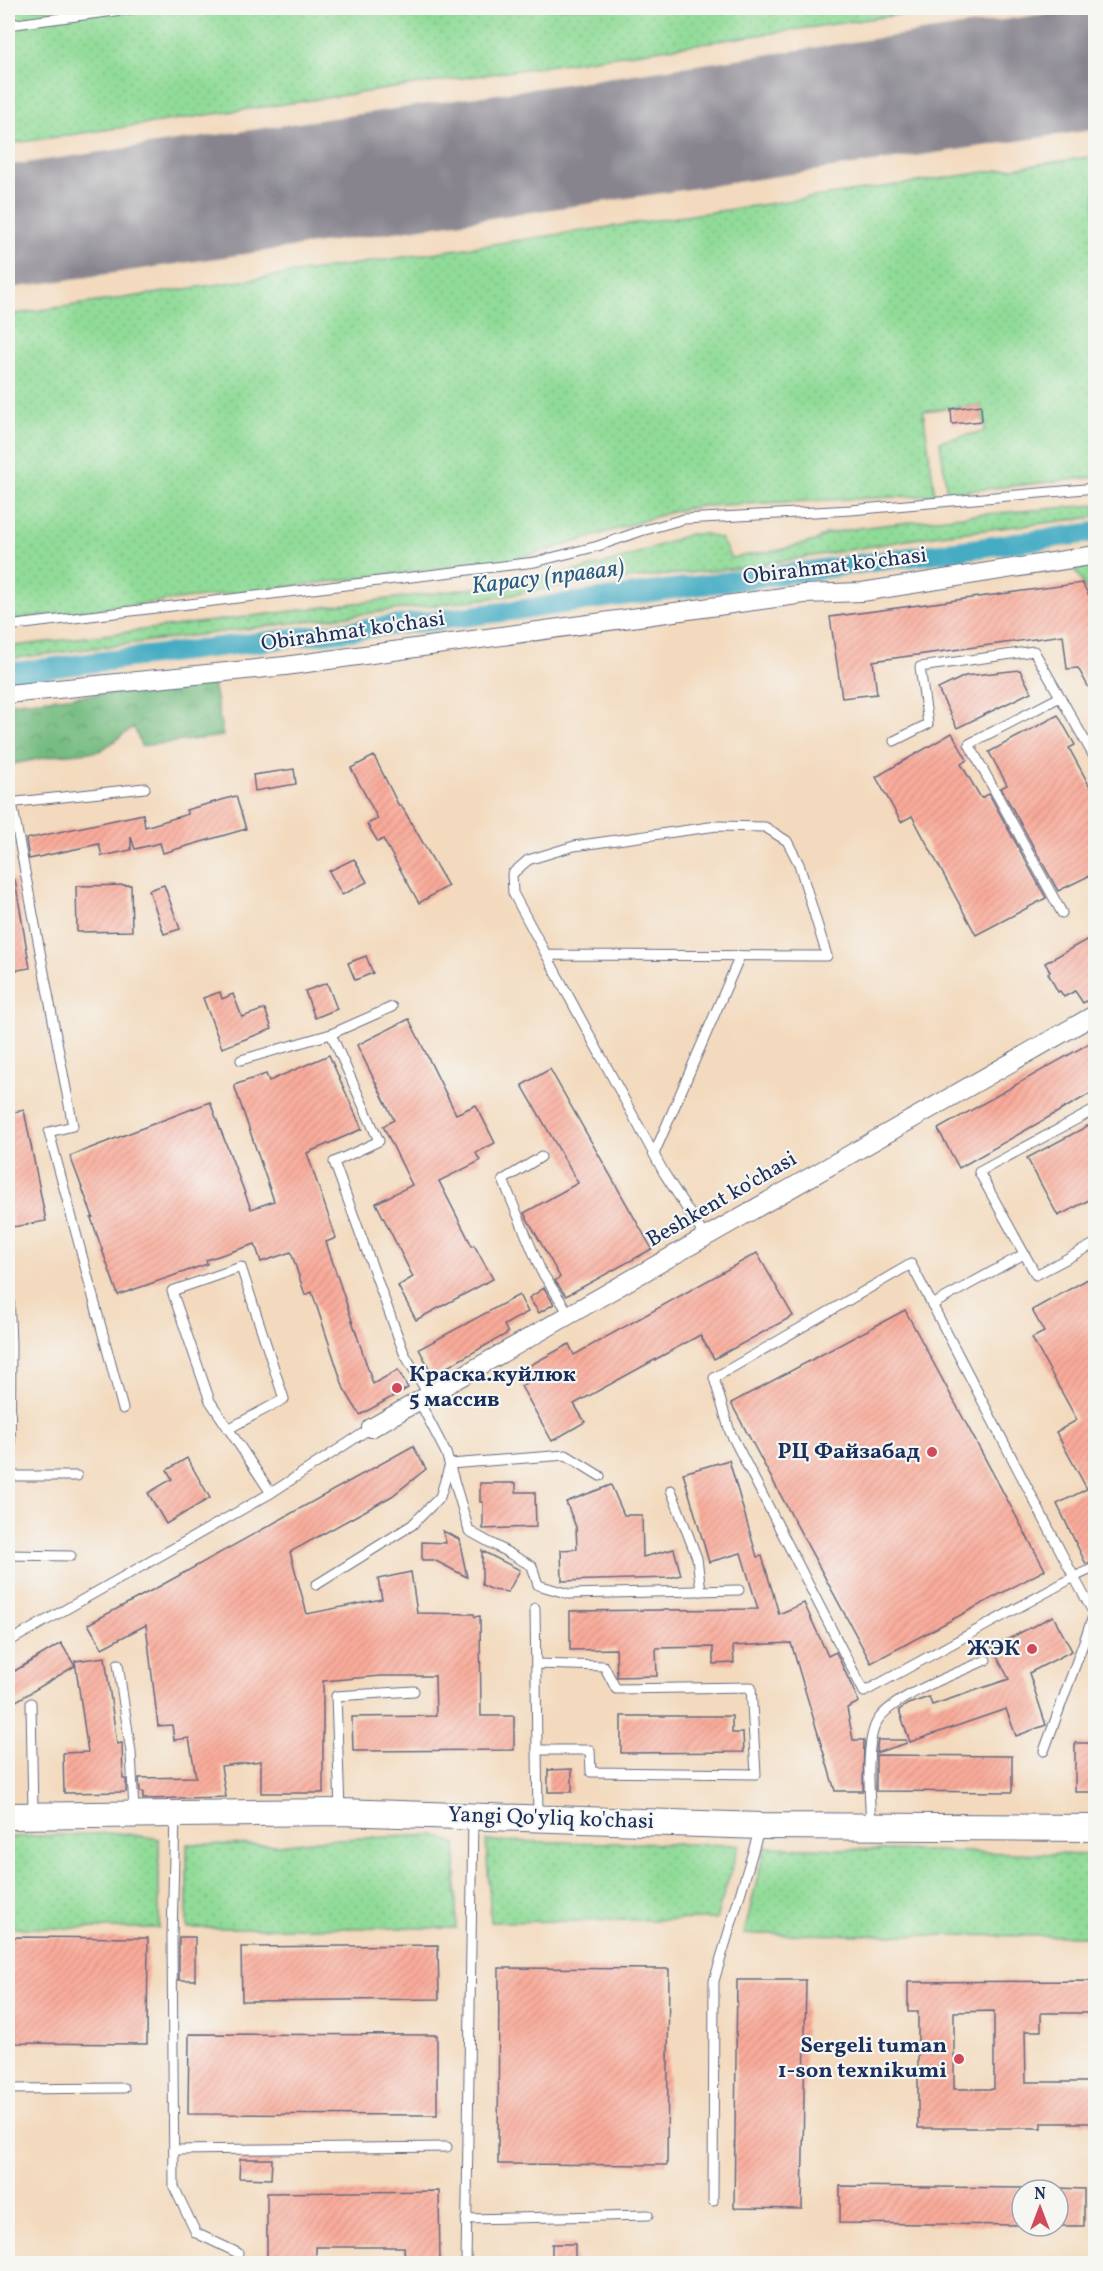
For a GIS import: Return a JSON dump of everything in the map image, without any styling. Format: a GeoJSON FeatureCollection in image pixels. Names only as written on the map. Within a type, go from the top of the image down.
{"type":"FeatureCollection","features":[{"type":"Feature","properties":{"kind":"street","name":"Obirahmat ko'chasi"},"geometry":{"type":"LineString","coordinates":[[8,694],[285,666],[804,594],[862,592],[1095,555]]}},
{"type":"Feature","properties":{"kind":"street","name":"Beshkent ko'chasi"},"geometry":{"type":"LineString","coordinates":[[371,1428],[1095,1014]]}},
{"type":"Feature","properties":{"kind":"street","name":"Yangi Qo'yliq ko'chasi"},"geometry":{"type":"LineString","coordinates":[[20,1815],[340,1812],[761,1826],[1095,1828]]}},
{"type":"Feature","properties":{"kind":"lane"},"geometry":{"type":"LineString","coordinates":[[8,25],[137,8]]}},
{"type":"Feature","properties":{"kind":"lane"},"geometry":{"type":"LineString","coordinates":[[8,626],[535,562],[598,546],[684,519],[851,510],[1095,488]]}},
{"type":"Feature","properties":{"kind":"lane"},"geometry":{"type":"LineString","coordinates":[[894,741],[928,724],[920,667],[1034,651],[1095,760]]}},
{"type":"Feature","properties":{"kind":"lane"},"geometry":{"type":"LineString","coordinates":[[1060,697],[969,744],[1062,913]]}},
{"type":"Feature","properties":{"kind":"lane"},"geometry":{"type":"LineString","coordinates":[[123,1409],[49,1132],[73,1126],[10,803],[145,788]]}},
{"type":"Feature","properties":{"kind":"lane"},"geometry":{"type":"LineString","coordinates":[[546,955],[827,956],[799,864],[787,841],[765,827],[717,826],[574,846],[528,860],[512,874],[513,893],[546,955],[654,1154],[705,1237]]}},
{"type":"Feature","properties":{"kind":"lane"},"geometry":{"type":"LineString","coordinates":[[654,1154],[740,956]]}},
{"type":"Feature","properties":{"kind":"lane"},"geometry":{"type":"LineString","coordinates":[[241,1060],[331,1034],[392,1007]]}},
{"type":"Feature","properties":{"kind":"lane"},"geometry":{"type":"LineString","coordinates":[[331,1034],[379,1141],[334,1162],[404,1353],[446,1453],[469,1531],[532,1566],[538,1585],[569,1594],[739,1590]]}},
{"type":"Feature","properties":{"kind":"lane"},"geometry":{"type":"LineString","coordinates":[[1095,1109],[979,1172],[1036,1275],[1095,1243]]}},
{"type":"Feature","properties":{"kind":"lane"},"geometry":{"type":"LineString","coordinates":[[541,1157],[503,1180],[541,1271],[570,1315]]}},
{"type":"Feature","properties":{"kind":"lane"},"geometry":{"type":"LineString","coordinates":[[932,1305],[1024,1254]]}},
{"type":"Feature","properties":{"kind":"lane"},"geometry":{"type":"LineString","coordinates":[[8,1264],[9,1476],[77,1476]]}},
{"type":"Feature","properties":{"kind":"lane"},"geometry":{"type":"LineString","coordinates":[[1044,1751],[1094,1614],[1074,1577],[911,1264],[714,1378],[730,1432],[864,1692],[1074,1577],[1095,1567]]}},
{"type":"Feature","properties":{"kind":"lane"},"geometry":{"type":"LineString","coordinates":[[228,1429],[284,1399],[241,1267],[172,1291],[210,1401],[228,1429],[271,1493]]}},
{"type":"Feature","properties":{"kind":"lane"},"geometry":{"type":"LineString","coordinates":[[8,1642],[271,1493],[371,1428]]}},
{"type":"Feature","properties":{"kind":"lane"},"geometry":{"type":"LineString","coordinates":[[450,1464],[566,1455],[600,1476]]}},
{"type":"Feature","properties":{"kind":"lane"},"geometry":{"type":"LineString","coordinates":[[316,1585],[412,1525],[440,1497],[450,1464]]}},
{"type":"Feature","properties":{"kind":"lane"},"geometry":{"type":"LineString","coordinates":[[671,1490],[697,1558],[701,1591]]}},
{"type":"Feature","properties":{"kind":"lane"},"geometry":{"type":"LineString","coordinates":[[8,1555],[71,1556]]}},
{"type":"Feature","properties":{"kind":"lane"},"geometry":{"type":"LineString","coordinates":[[535,1608],[538,1819]]}},
{"type":"Feature","properties":{"kind":"lane"},"geometry":{"type":"LineString","coordinates":[[871,1827],[868,1756],[877,1721],[898,1701],[986,1660]]}},
{"type":"Feature","properties":{"kind":"lane"},"geometry":{"type":"LineString","coordinates":[[118,1664],[131,1752],[134,1814]]}},
{"type":"Feature","properties":{"kind":"lane"},"geometry":{"type":"LineString","coordinates":[[536,1664],[604,1666],[616,1689],[751,1687],[756,1774],[591,1772],[590,1750],[537,1750]]}},
{"type":"Feature","properties":{"kind":"lane"},"geometry":{"type":"LineString","coordinates":[[340,1812],[336,1696],[414,1692]]}},
{"type":"Feature","properties":{"kind":"lane"},"geometry":{"type":"LineString","coordinates":[[20,1815],[31,1703]]}},
{"type":"Feature","properties":{"kind":"lane"},"geometry":{"type":"LineString","coordinates":[[175,1814],[172,1937],[174,2187],[196,2233],[238,2253]]}},
{"type":"Feature","properties":{"kind":"lane"},"geometry":{"type":"LineString","coordinates":[[466,2264],[473,1816]]}},
{"type":"Feature","properties":{"kind":"lane"},"geometry":{"type":"LineString","coordinates":[[713,2201],[714,1981],[761,1826]]}},
{"type":"Feature","properties":{"kind":"lane"},"geometry":{"type":"LineString","coordinates":[[8,2089],[124,2088]]}},
{"type":"Feature","properties":{"kind":"lane"},"geometry":{"type":"LineString","coordinates":[[174,2150],[447,2147]]}},
{"type":"Feature","properties":{"kind":"lane"},"geometry":{"type":"LineString","coordinates":[[466,2219],[648,2215]]}},
{"type":"Feature","properties":{"kind":"green space"},"geometry":{"type":"Polygon","coordinates":[[[8,8],[945,8],[8,144],[8,8]]]}},
{"type":"Feature","properties":{"kind":"green space"},"geometry":{"type":"Polygon","coordinates":[[[1095,156],[1095,477],[947,493],[940,441],[985,431],[981,405],[923,411],[935,495],[701,506],[674,511],[511,560],[8,620],[8,315],[1095,156]]]}},
{"type":"Feature","properties":{"kind":"green space"},"geometry":{"type":"Polygon","coordinates":[[[1095,505],[1095,517],[932,536],[740,568],[571,584],[506,596],[8,659],[8,647],[491,586],[577,571],[625,558],[690,534],[707,534],[721,539],[731,558],[779,550],[815,541],[826,534],[858,528],[972,515],[1095,505]]]}},
{"type":"Feature","properties":{"kind":"green space"},"geometry":{"type":"Polygon","coordinates":[[[1095,564],[1095,605],[1074,567],[1095,564]]]}},
{"type":"Feature","properties":{"kind":"green space"},"geometry":{"type":"Polygon","coordinates":[[[213,683],[223,736],[141,746],[134,727],[100,751],[58,755],[8,765],[8,703],[213,683]]]}},
{"type":"Feature","properties":{"kind":"green space"},"geometry":{"type":"Polygon","coordinates":[[[119,1833],[159,1839],[159,1928],[8,1928],[8,1837],[119,1833]]]}},
{"type":"Feature","properties":{"kind":"green space"},"geometry":{"type":"Polygon","coordinates":[[[434,1835],[456,1844],[456,1928],[187,1928],[187,1844],[280,1845],[318,1840],[434,1835]]]}},
{"type":"Feature","properties":{"kind":"green space"},"geometry":{"type":"Polygon","coordinates":[[[486,1841],[739,1845],[716,1919],[491,1922],[486,1841]]]}},
{"type":"Feature","properties":{"kind":"green space"},"geometry":{"type":"Polygon","coordinates":[[[765,1847],[1095,1855],[1095,1936],[744,1934],[765,1847]]]}},
{"type":"Feature","properties":{"kind":"building"},"geometry":{"type":"Polygon","coordinates":[[[981,405],[982,421],[952,424],[951,409],[981,405]]]}},
{"type":"Feature","properties":{"kind":"building"},"geometry":{"type":"Polygon","coordinates":[[[1082,583],[1095,606],[1095,699],[1078,668],[1067,669],[1063,635],[873,661],[877,694],[842,698],[830,617],[1082,583]]]}},
{"type":"Feature","properties":{"kind":"building"},"geometry":{"type":"Polygon","coordinates":[[[1020,670],[1031,692],[957,728],[938,689],[965,676],[1020,670]]]}},
{"type":"Feature","properties":{"kind":"building"},"geometry":{"type":"Polygon","coordinates":[[[1058,715],[1075,745],[1069,748],[1095,796],[1095,873],[1058,891],[1001,788],[1007,785],[989,752],[1058,715]]]}},
{"type":"Feature","properties":{"kind":"building"},"geometry":{"type":"Polygon","coordinates":[[[952,733],[967,760],[961,764],[981,798],[989,794],[1046,898],[976,935],[912,816],[901,822],[876,777],[952,733]]]}},
{"type":"Feature","properties":{"kind":"building"},"geometry":{"type":"Polygon","coordinates":[[[374,756],[399,806],[401,805],[448,886],[419,903],[383,839],[378,842],[367,824],[378,819],[351,768],[374,756]]]}},
{"type":"Feature","properties":{"kind":"building"},"geometry":{"type":"Polygon","coordinates":[[[294,769],[296,784],[255,791],[253,775],[294,769]]]}},
{"type":"Feature","properties":{"kind":"building"},"geometry":{"type":"Polygon","coordinates":[[[236,796],[246,829],[163,853],[160,843],[135,849],[131,837],[131,850],[102,856],[99,844],[29,859],[26,839],[143,814],[145,827],[188,814],[186,810],[236,796]]]}},
{"type":"Feature","properties":{"kind":"building"},"geometry":{"type":"Polygon","coordinates":[[[354,859],[367,882],[342,895],[329,871],[354,859]]]}},
{"type":"Feature","properties":{"kind":"building"},"geometry":{"type":"Polygon","coordinates":[[[8,880],[15,880],[30,968],[12,971],[8,945],[8,880]]]}},
{"type":"Feature","properties":{"kind":"building"},"geometry":{"type":"Polygon","coordinates":[[[131,885],[132,931],[77,932],[76,886],[131,885]]]}},
{"type":"Feature","properties":{"kind":"building"},"geometry":{"type":"Polygon","coordinates":[[[164,885],[180,929],[164,934],[149,890],[164,885]]]}},
{"type":"Feature","properties":{"kind":"building"},"geometry":{"type":"Polygon","coordinates":[[[1095,935],[1095,996],[1083,1003],[1075,991],[1064,997],[1060,991],[1058,992],[1045,963],[1095,935]]]}},
{"type":"Feature","properties":{"kind":"building"},"geometry":{"type":"Polygon","coordinates":[[[366,956],[373,973],[355,980],[348,963],[366,956]]]}},
{"type":"Feature","properties":{"kind":"building"},"geometry":{"type":"Polygon","coordinates":[[[327,983],[337,1009],[315,1018],[305,991],[327,983]]]}},
{"type":"Feature","properties":{"kind":"building"},"geometry":{"type":"Polygon","coordinates":[[[220,992],[222,999],[233,994],[242,1017],[265,1009],[272,1029],[222,1048],[203,998],[220,992]]]}},
{"type":"Feature","properties":{"kind":"building"},"geometry":{"type":"Polygon","coordinates":[[[409,1019],[456,1114],[476,1105],[495,1143],[476,1153],[480,1161],[439,1181],[472,1246],[474,1245],[493,1279],[416,1320],[398,1286],[413,1277],[376,1203],[412,1185],[383,1126],[394,1120],[357,1045],[409,1019]]]}},
{"type":"Feature","properties":{"kind":"building"},"geometry":{"type":"Polygon","coordinates":[[[1095,1040],[1095,1091],[959,1168],[938,1129],[1095,1040]]]}},
{"type":"Feature","properties":{"kind":"building"},"geometry":{"type":"Polygon","coordinates":[[[329,1055],[362,1129],[307,1153],[336,1238],[326,1242],[373,1384],[398,1370],[408,1388],[360,1415],[344,1389],[312,1292],[305,1295],[291,1252],[261,1262],[255,1244],[206,1260],[207,1264],[118,1295],[91,1218],[93,1217],[70,1156],[210,1102],[251,1209],[274,1201],[234,1085],[266,1074],[269,1081],[329,1055]]]}},
{"type":"Feature","properties":{"kind":"building"},"geometry":{"type":"Polygon","coordinates":[[[550,1069],[652,1249],[566,1296],[555,1281],[560,1277],[524,1213],[578,1183],[522,1085],[550,1069]]]}},
{"type":"Feature","properties":{"kind":"building"},"geometry":{"type":"Polygon","coordinates":[[[24,1110],[46,1221],[13,1227],[8,1198],[8,1113],[24,1110]]]}},
{"type":"Feature","properties":{"kind":"building"},"geometry":{"type":"Polygon","coordinates":[[[1095,1122],[1095,1197],[1058,1216],[1027,1158],[1095,1122]]]}},
{"type":"Feature","properties":{"kind":"building"},"geometry":{"type":"Polygon","coordinates":[[[757,1253],[793,1316],[714,1359],[700,1335],[574,1404],[585,1422],[552,1441],[521,1386],[528,1382],[521,1370],[569,1344],[574,1355],[757,1253]]]}},
{"type":"Feature","properties":{"kind":"building"},"geometry":{"type":"Polygon","coordinates":[[[1095,1275],[1095,1560],[1086,1564],[1057,1504],[1087,1489],[1056,1432],[1077,1420],[1032,1338],[1044,1332],[1032,1310],[1095,1275]]]}},
{"type":"Feature","properties":{"kind":"building"},"geometry":{"type":"Polygon","coordinates":[[[544,1288],[554,1304],[539,1313],[529,1298],[544,1288]]]}},
{"type":"Feature","properties":{"kind":"building"},"geometry":{"type":"Polygon","coordinates":[[[519,1295],[528,1312],[504,1325],[508,1333],[433,1375],[419,1349],[519,1295]]]}},
{"type":"Feature","properties":{"kind":"building"},"geometry":{"type":"Polygon","coordinates":[[[905,1310],[1045,1570],[871,1663],[731,1403],[905,1310]]]}},
{"type":"Feature","properties":{"kind":"building"},"geometry":{"type":"Polygon","coordinates":[[[413,1446],[426,1469],[392,1496],[290,1552],[307,1614],[382,1599],[378,1579],[411,1572],[417,1613],[480,1616],[481,1716],[514,1716],[514,1750],[353,1751],[352,1717],[436,1716],[435,1676],[381,1676],[323,1681],[323,1793],[261,1793],[261,1761],[221,1766],[226,1797],[143,1799],[139,1778],[196,1777],[189,1738],[174,1740],[172,1725],[158,1726],[146,1625],[102,1648],[88,1624],[413,1446]]]}},
{"type":"Feature","properties":{"kind":"building"},"geometry":{"type":"Polygon","coordinates":[[[187,1458],[210,1498],[166,1524],[148,1493],[172,1479],[167,1470],[187,1458]]]}},
{"type":"Feature","properties":{"kind":"building"},"geometry":{"type":"Polygon","coordinates":[[[729,1460],[757,1557],[762,1556],[779,1614],[804,1603],[828,1656],[836,1652],[859,1702],[847,1708],[853,1740],[864,1740],[863,1791],[835,1791],[791,1643],[733,1646],[734,1663],[713,1664],[713,1647],[656,1648],[657,1676],[617,1677],[616,1649],[570,1650],[570,1611],[758,1609],[741,1553],[709,1562],[683,1473],[729,1460]]]}},
{"type":"Feature","properties":{"kind":"building"},"geometry":{"type":"Polygon","coordinates":[[[480,1483],[516,1483],[516,1492],[535,1492],[536,1527],[483,1529],[480,1483]]]}},
{"type":"Feature","properties":{"kind":"building"},"geometry":{"type":"Polygon","coordinates":[[[611,1485],[624,1515],[642,1515],[643,1557],[674,1549],[681,1575],[669,1578],[562,1581],[561,1550],[577,1549],[576,1527],[566,1502],[611,1485]]]}},
{"type":"Feature","properties":{"kind":"building"},"geometry":{"type":"Polygon","coordinates":[[[443,1531],[459,1539],[467,1577],[434,1560],[422,1560],[422,1542],[446,1543],[443,1531]]]}},
{"type":"Feature","properties":{"kind":"building"},"geometry":{"type":"Polygon","coordinates":[[[482,1551],[520,1570],[508,1592],[493,1590],[482,1585],[482,1551]]]}},
{"type":"Feature","properties":{"kind":"building"},"geometry":{"type":"Polygon","coordinates":[[[1053,1616],[1072,1651],[1029,1673],[1046,1725],[1016,1736],[1006,1709],[910,1742],[899,1710],[908,1704],[929,1697],[932,1705],[1009,1679],[992,1647],[1053,1616]]]}},
{"type":"Feature","properties":{"kind":"building"},"geometry":{"type":"Polygon","coordinates":[[[61,1643],[75,1666],[8,1706],[8,1675],[61,1643]]]}},
{"type":"Feature","properties":{"kind":"building"},"geometry":{"type":"Polygon","coordinates":[[[105,1657],[117,1744],[122,1743],[123,1779],[126,1779],[126,1792],[64,1793],[63,1753],[88,1752],[75,1661],[105,1657]]]}},
{"type":"Feature","properties":{"kind":"building"},"geometry":{"type":"Polygon","coordinates":[[[621,1716],[732,1716],[732,1733],[743,1733],[744,1752],[621,1753],[621,1716]]]}},
{"type":"Feature","properties":{"kind":"building"},"geometry":{"type":"Polygon","coordinates":[[[878,1740],[906,1740],[907,1743],[876,1753],[878,1740]]]}},
{"type":"Feature","properties":{"kind":"building"},"geometry":{"type":"Polygon","coordinates":[[[1075,1743],[1095,1743],[1095,1792],[1075,1792],[1075,1743]]]}},
{"type":"Feature","properties":{"kind":"building"},"geometry":{"type":"Polygon","coordinates":[[[876,1755],[1012,1756],[1012,1792],[876,1791],[876,1755]]]}},
{"type":"Feature","properties":{"kind":"building"},"geometry":{"type":"Polygon","coordinates":[[[572,1769],[572,1792],[548,1792],[548,1770],[572,1769]]]}},
{"type":"Feature","properties":{"kind":"building"},"geometry":{"type":"Polygon","coordinates":[[[8,1937],[148,1938],[147,2044],[8,2043],[8,1937]]]}},
{"type":"Feature","properties":{"kind":"building"},"geometry":{"type":"Polygon","coordinates":[[[179,1937],[195,1937],[195,1980],[179,1980],[179,1937]]]}},
{"type":"Feature","properties":{"kind":"building"},"geometry":{"type":"Polygon","coordinates":[[[438,1945],[439,1999],[242,2001],[241,1947],[438,1945]]]}},
{"type":"Feature","properties":{"kind":"building"},"geometry":{"type":"Polygon","coordinates":[[[499,1968],[669,1969],[667,2165],[498,2164],[499,1968]]]}},
{"type":"Feature","properties":{"kind":"building"},"geometry":{"type":"Polygon","coordinates":[[[737,1980],[806,1980],[802,2209],[734,2208],[737,1980]]]}},
{"type":"Feature","properties":{"kind":"building"},"geometry":{"type":"Polygon","coordinates":[[[1095,1981],[1095,2013],[1041,2013],[1041,2031],[1025,2031],[1026,2082],[1093,2082],[1093,2123],[1041,2123],[1041,2128],[918,2128],[918,2012],[908,2012],[908,1982],[1095,1981]],[[994,2011],[954,2012],[954,2089],[994,2089],[994,2011]]]}},
{"type":"Feature","properties":{"kind":"building"},"geometry":{"type":"Polygon","coordinates":[[[189,2034],[437,2035],[437,2115],[188,2114],[189,2034]]]}},
{"type":"Feature","properties":{"kind":"building"},"geometry":{"type":"Polygon","coordinates":[[[240,2159],[272,2159],[271,2179],[239,2178],[240,2159]]]}},
{"type":"Feature","properties":{"kind":"building"},"geometry":{"type":"Polygon","coordinates":[[[840,2186],[1010,2188],[1010,2225],[840,2223],[840,2186]]]}},
{"type":"Feature","properties":{"kind":"building"},"geometry":{"type":"Polygon","coordinates":[[[1070,2188],[1084,2189],[1084,2226],[1070,2226],[1070,2188]]]}},
{"type":"Feature","properties":{"kind":"building"},"geometry":{"type":"Polygon","coordinates":[[[439,2191],[440,2264],[405,2264],[404,2247],[316,2247],[316,2264],[267,2264],[267,2193],[439,2191]]]}},
{"type":"Feature","properties":{"kind":"building"},"geometry":{"type":"Polygon","coordinates":[[[552,2244],[575,2244],[575,2264],[552,2264],[552,2244]]]}},
{"type":"Feature","properties":{"kind":"waterway","name":"Карасу (правая)"},"geometry":{"type":"LineString","coordinates":[[8,673],[502,612],[1096,532]]}},
{"type":"Feature","properties":{"kind":"runway"},"geometry":{"type":"LineString","coordinates":[[8,227],[1096,68]]}},
{"type":"Feature","properties":{"kind":"place","name":"Краска.куйлюк 5 массив"},"geometry":{"type":"Point","coordinates":[397,1388]}},
{"type":"Feature","properties":{"kind":"place","name":"РЦ Файзабад"},"geometry":{"type":"Point","coordinates":[932,1452]}},
{"type":"Feature","properties":{"kind":"place","name":"ЖЭК"},"geometry":{"type":"Point","coordinates":[1032,1649]}},
{"type":"Feature","properties":{"kind":"place","name":"Sergeli tuman 1-son texnikumi"},"geometry":{"type":"Point","coordinates":[959,2059]}}]}
